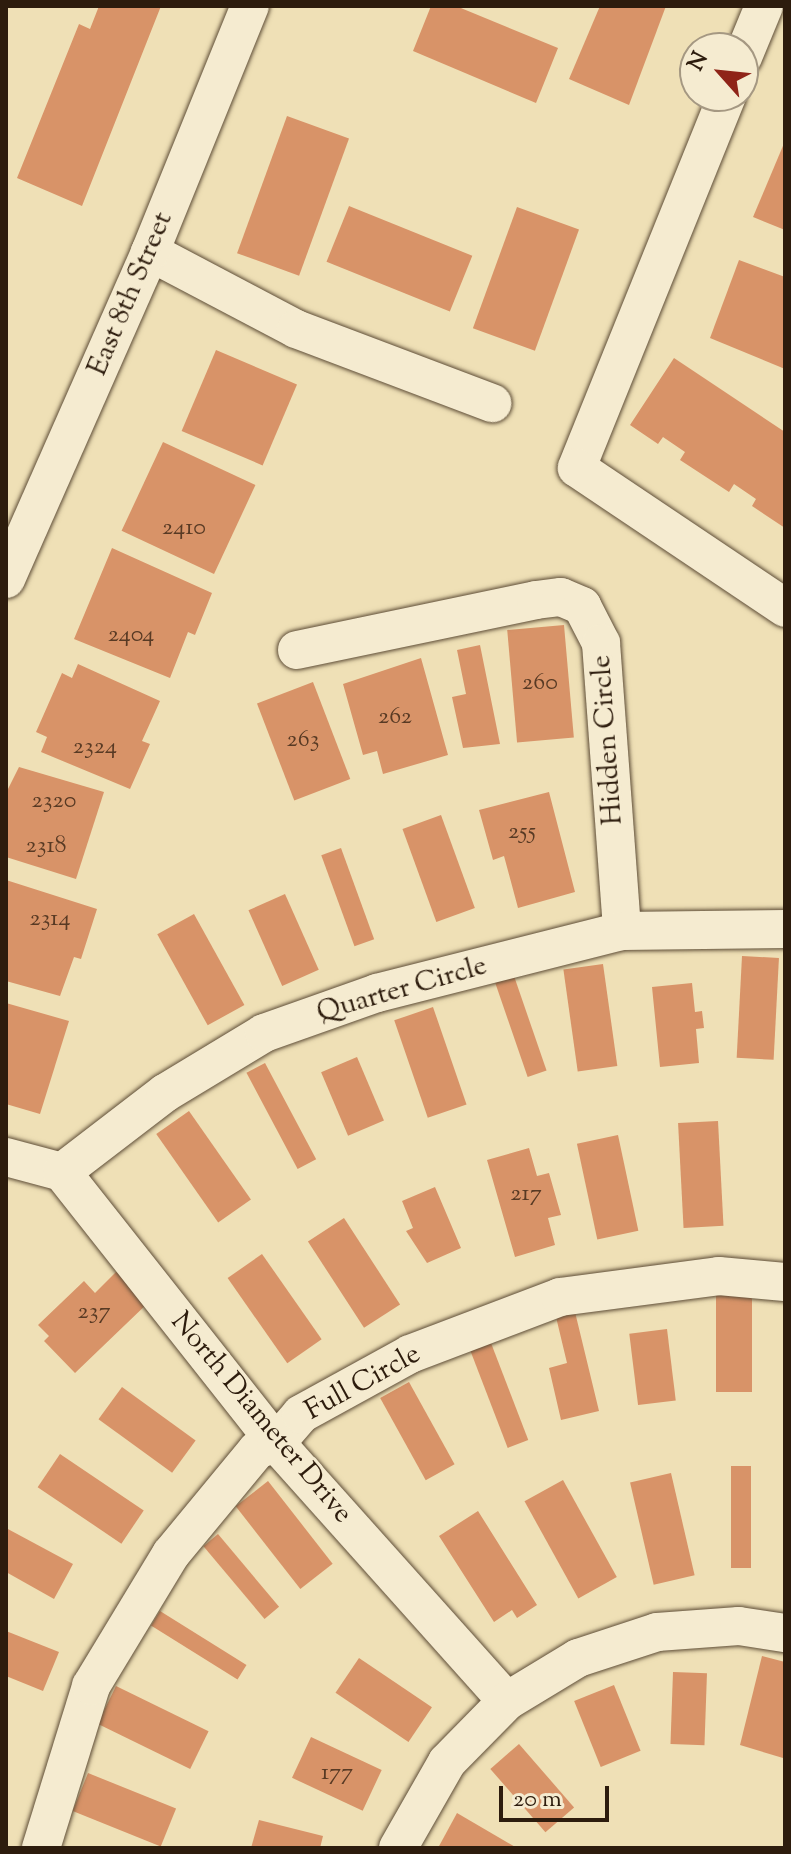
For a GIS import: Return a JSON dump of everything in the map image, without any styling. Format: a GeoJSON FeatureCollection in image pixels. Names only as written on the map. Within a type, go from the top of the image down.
{"type":"FeatureCollection","features":[{"type":"Feature","properties":{"kind":"street","name":"East 8th Street"},"geometry":{"type":"LineString","coordinates":[[6,579],[150,252],[250,6]]}},
{"type":"Feature","properties":{"kind":"street"},"geometry":{"type":"LineString","coordinates":[[753,32],[764,6]]}},
{"type":"Feature","properties":{"kind":"street"},"geometry":{"type":"LineString","coordinates":[[721,112],[577,468],[785,608]]}},
{"type":"Feature","properties":{"kind":"street"},"geometry":{"type":"LineString","coordinates":[[150,252],[296,329],[492,403]]}},
{"type":"Feature","properties":{"kind":"street","name":"Hidden Circle"},"geometry":{"type":"LineString","coordinates":[[297,650],[536,600],[561,597],[582,606],[601,643],[622,931]]}},
{"type":"Feature","properties":{"kind":"street","name":"Quarter Circle"},"geometry":{"type":"LineString","coordinates":[[62,1172],[165,1093],[264,1033],[377,993],[622,931],[785,929]]}},
{"type":"Feature","properties":{"kind":"street"},"geometry":{"type":"LineString","coordinates":[[6,1157],[62,1172]]}},
{"type":"Feature","properties":{"kind":"street","name":"North Diameter Drive"},"geometry":{"type":"LineString","coordinates":[[62,1172],[276,1443],[507,1701]]}},
{"type":"Feature","properties":{"kind":"street","name":"Full Circle"},"geometry":{"type":"LineString","coordinates":[[41,1848],[91,1686],[171,1554],[257,1450],[276,1443],[301,1414],[410,1354],[560,1297],[719,1276],[785,1282]]}},
{"type":"Feature","properties":{"kind":"street"},"geometry":{"type":"LineString","coordinates":[[398,1848],[447,1762],[507,1701],[578,1658],[657,1632],[739,1626],[785,1633]]}},
{"type":"Feature","properties":{"kind":"building"},"geometry":{"type":"Polygon","coordinates":[[[99,6],[161,6],[82,206],[17,178],[79,24],[90,29],[99,6]]]}},
{"type":"Feature","properties":{"kind":"building"},"geometry":{"type":"Polygon","coordinates":[[[431,6],[456,6],[558,48],[536,103],[413,51],[431,6]]]}},
{"type":"Feature","properties":{"kind":"building"},"geometry":{"type":"Polygon","coordinates":[[[600,6],[666,6],[629,105],[569,79],[600,6]]]}},
{"type":"Feature","properties":{"kind":"building"},"geometry":{"type":"Polygon","coordinates":[[[287,116],[349,139],[299,276],[237,253],[287,116]]]}},
{"type":"Feature","properties":{"kind":"building"},"geometry":{"type":"Polygon","coordinates":[[[785,141],[785,230],[753,217],[785,141]]]}},
{"type":"Feature","properties":{"kind":"building"},"geometry":{"type":"Polygon","coordinates":[[[349,206],[472,256],[450,311],[327,262],[349,206]]]}},
{"type":"Feature","properties":{"kind":"building"},"geometry":{"type":"Polygon","coordinates":[[[517,207],[579,230],[535,351],[473,328],[517,207]]]}},
{"type":"Feature","properties":{"kind":"building"},"geometry":{"type":"Polygon","coordinates":[[[739,260],[785,277],[785,369],[710,338],[739,260]]]}},
{"type":"Feature","properties":{"kind":"building"},"geometry":{"type":"Polygon","coordinates":[[[216,350],[297,384],[263,465],[182,431],[216,350]]]}},
{"type":"Feature","properties":{"kind":"building"},"geometry":{"type":"Polygon","coordinates":[[[674,358],[785,432],[785,528],[752,506],[756,499],[734,484],[729,492],[680,460],[685,452],[663,437],[658,444],[630,425],[674,358]]]}},
{"type":"Feature","properties":{"kind":"building"},"geometry":{"type":"Polygon","coordinates":[[[163,442],[255,485],[214,574],[122,531],[163,442]]]}},
{"type":"Feature","properties":{"kind":"building"},"geometry":{"type":"Polygon","coordinates":[[[112,548],[212,593],[195,635],[188,632],[170,678],[74,639],[112,548]]]}},
{"type":"Feature","properties":{"kind":"building"},"geometry":{"type":"Polygon","coordinates":[[[564,625],[574,738],[517,743],[507,630],[564,625]]]}},
{"type":"Feature","properties":{"kind":"building"},"geometry":{"type":"Polygon","coordinates":[[[480,645],[500,744],[463,748],[452,697],[466,694],[457,650],[480,645]]]}},
{"type":"Feature","properties":{"kind":"building"},"geometry":{"type":"Polygon","coordinates":[[[421,658],[448,755],[383,774],[377,751],[363,755],[343,684],[421,658]]]}},
{"type":"Feature","properties":{"kind":"building"},"geometry":{"type":"Polygon","coordinates":[[[78,664],[160,701],[142,741],[150,744],[130,789],[41,752],[47,737],[36,732],[62,673],[72,678],[78,664]]]}},
{"type":"Feature","properties":{"kind":"building"},"geometry":{"type":"Polygon","coordinates":[[[313,682],[350,779],[294,801],[257,704],[313,682]]]}},
{"type":"Feature","properties":{"kind":"building"},"geometry":{"type":"Polygon","coordinates":[[[19,767],[104,792],[76,879],[6,857],[6,793],[19,767]]]}},
{"type":"Feature","properties":{"kind":"building"},"geometry":{"type":"Polygon","coordinates":[[[549,792],[575,892],[518,908],[504,856],[493,860],[479,810],[549,792]]]}},
{"type":"Feature","properties":{"kind":"building"},"geometry":{"type":"Polygon","coordinates":[[[441,815],[475,908],[436,922],[402,829],[441,815]]]}},
{"type":"Feature","properties":{"kind":"building"},"geometry":{"type":"Polygon","coordinates":[[[341,848],[374,939],[354,946],[321,855],[341,848]]]}},
{"type":"Feature","properties":{"kind":"building"},"geometry":{"type":"Polygon","coordinates":[[[6,880],[97,909],[81,959],[74,957],[60,996],[6,981],[6,880]]]}},
{"type":"Feature","properties":{"kind":"building"},"geometry":{"type":"Polygon","coordinates":[[[285,894],[319,970],[282,986],[248,910],[285,894]]]}},
{"type":"Feature","properties":{"kind":"building"},"geometry":{"type":"Polygon","coordinates":[[[194,914],[244,1005],[208,1025],[157,934],[194,914]]]}},
{"type":"Feature","properties":{"kind":"building"},"geometry":{"type":"Polygon","coordinates":[[[742,956],[779,958],[774,1060],[737,1058],[742,956]]]}},
{"type":"Feature","properties":{"kind":"building"},"geometry":{"type":"Polygon","coordinates":[[[603,964],[617,1066],[578,1072],[563,970],[603,964]]]}},
{"type":"Feature","properties":{"kind":"building"},"geometry":{"type":"Polygon","coordinates":[[[514,976],[547,1071],[528,1077],[495,983],[514,976]]]}},
{"type":"Feature","properties":{"kind":"building"},"geometry":{"type":"Polygon","coordinates":[[[692,983],[695,1012],[702,1011],[704,1028],[696,1029],[699,1063],[660,1067],[652,987],[692,983]]]}},
{"type":"Feature","properties":{"kind":"building"},"geometry":{"type":"Polygon","coordinates":[[[6,1003],[69,1021],[40,1114],[6,1104],[6,1003]]]}},
{"type":"Feature","properties":{"kind":"building"},"geometry":{"type":"Polygon","coordinates":[[[433,1007],[467,1104],[428,1118],[394,1020],[433,1007]]]}},
{"type":"Feature","properties":{"kind":"building"},"geometry":{"type":"Polygon","coordinates":[[[357,1057],[384,1121],[348,1136],[321,1072],[357,1057]]]}},
{"type":"Feature","properties":{"kind":"building"},"geometry":{"type":"Polygon","coordinates":[[[265,1063],[316,1159],[298,1169],[246,1073],[265,1063]]]}},
{"type":"Feature","properties":{"kind":"building"},"geometry":{"type":"Polygon","coordinates":[[[189,1111],[251,1199],[218,1222],[156,1134],[189,1111]]]}},
{"type":"Feature","properties":{"kind":"building"},"geometry":{"type":"Polygon","coordinates":[[[718,1121],[723,1226],[684,1228],[678,1123],[718,1121]]]}},
{"type":"Feature","properties":{"kind":"building"},"geometry":{"type":"Polygon","coordinates":[[[618,1135],[638,1231],[597,1240],[577,1144],[618,1135]]]}},
{"type":"Feature","properties":{"kind":"building"},"geometry":{"type":"Polygon","coordinates":[[[529,1148],[537,1176],[549,1173],[561,1215],[548,1218],[555,1245],[515,1257],[487,1160],[529,1148]]]}},
{"type":"Feature","properties":{"kind":"building"},"geometry":{"type":"Polygon","coordinates":[[[435,1187],[461,1248],[427,1263],[406,1231],[413,1228],[402,1201],[435,1187]]]}},
{"type":"Feature","properties":{"kind":"building"},"geometry":{"type":"Polygon","coordinates":[[[344,1218],[400,1304],[364,1328],[308,1241],[344,1218]]]}},
{"type":"Feature","properties":{"kind":"building"},"geometry":{"type":"Polygon","coordinates":[[[262,1254],[322,1339],[287,1363],[228,1278],[262,1254]]]}},
{"type":"Feature","properties":{"kind":"building"},"geometry":{"type":"Polygon","coordinates":[[[120,1268],[151,1300],[75,1373],[44,1341],[49,1336],[38,1325],[84,1281],[95,1293],[120,1268]]]}},
{"type":"Feature","properties":{"kind":"building"},"geometry":{"type":"Polygon","coordinates":[[[716,1294],[752,1294],[752,1392],[716,1392],[716,1294]]]}},
{"type":"Feature","properties":{"kind":"building"},"geometry":{"type":"Polygon","coordinates":[[[575,1312],[599,1411],[561,1420],[549,1368],[567,1363],[556,1317],[575,1312]]]}},
{"type":"Feature","properties":{"kind":"building"},"geometry":{"type":"Polygon","coordinates":[[[667,1329],[676,1400],[638,1405],[629,1334],[667,1329]]]}},
{"type":"Feature","properties":{"kind":"building"},"geometry":{"type":"Polygon","coordinates":[[[491,1343],[528,1440],[508,1448],[470,1351],[491,1343]]]}},
{"type":"Feature","properties":{"kind":"building"},"geometry":{"type":"Polygon","coordinates":[[[409,1382],[455,1464],[426,1480],[380,1398],[409,1382]]]}},
{"type":"Feature","properties":{"kind":"building"},"geometry":{"type":"Polygon","coordinates":[[[122,1387],[196,1440],[172,1473],[98,1419],[122,1387]]]}},
{"type":"Feature","properties":{"kind":"building"},"geometry":{"type":"Polygon","coordinates":[[[60,1454],[144,1510],[121,1544],[38,1487],[60,1454]]]}},
{"type":"Feature","properties":{"kind":"building"},"geometry":{"type":"Polygon","coordinates":[[[731,1466],[751,1466],[751,1568],[731,1568],[731,1466]]]}},
{"type":"Feature","properties":{"kind":"building"},"geometry":{"type":"Polygon","coordinates":[[[671,1473],[695,1575],[654,1585],[630,1482],[671,1473]]]}},
{"type":"Feature","properties":{"kind":"building"},"geometry":{"type":"Polygon","coordinates":[[[563,1480],[617,1577],[578,1598],[525,1501],[563,1480]]]}},
{"type":"Feature","properties":{"kind":"building"},"geometry":{"type":"Polygon","coordinates":[[[268,1481],[333,1564],[300,1589],[236,1506],[268,1481]]]}},
{"type":"Feature","properties":{"kind":"building"},"geometry":{"type":"Polygon","coordinates":[[[478,1511],[537,1605],[517,1618],[512,1610],[494,1622],[439,1536],[478,1511]]]}},
{"type":"Feature","properties":{"kind":"building"},"geometry":{"type":"Polygon","coordinates":[[[6,1528],[73,1564],[54,1599],[6,1572],[6,1528]]]}},
{"type":"Feature","properties":{"kind":"building"},"geometry":{"type":"Polygon","coordinates":[[[218,1534],[279,1607],[265,1619],[203,1546],[218,1534]]]}},
{"type":"Feature","properties":{"kind":"building"},"geometry":{"type":"Polygon","coordinates":[[[160,1611],[247,1665],[237,1679],[151,1625],[160,1611]]]}},
{"type":"Feature","properties":{"kind":"building"},"geometry":{"type":"Polygon","coordinates":[[[6,1631],[59,1652],[43,1691],[6,1676],[6,1631]]]}},
{"type":"Feature","properties":{"kind":"building"},"geometry":{"type":"Polygon","coordinates":[[[762,1656],[785,1662],[783,1758],[740,1745],[762,1656]]]}},
{"type":"Feature","properties":{"kind":"building"},"geometry":{"type":"Polygon","coordinates":[[[359,1658],[432,1707],[408,1742],[336,1693],[359,1658]]]}},
{"type":"Feature","properties":{"kind":"building"},"geometry":{"type":"Polygon","coordinates":[[[673,1672],[707,1673],[704,1745],[670,1744],[673,1672]]]}},
{"type":"Feature","properties":{"kind":"building"},"geometry":{"type":"Polygon","coordinates":[[[614,1685],[641,1751],[601,1767],[574,1701],[614,1685]]]}},
{"type":"Feature","properties":{"kind":"building"},"geometry":{"type":"Polygon","coordinates":[[[116,1686],[209,1731],[190,1769],[98,1724],[116,1686]]]}},
{"type":"Feature","properties":{"kind":"building"},"geometry":{"type":"Polygon","coordinates":[[[311,1737],[382,1770],[363,1811],[292,1778],[311,1737]]]}},
{"type":"Feature","properties":{"kind":"building"},"geometry":{"type":"Polygon","coordinates":[[[519,1744],[574,1807],[545,1832],[490,1769],[519,1744]]]}},
{"type":"Feature","properties":{"kind":"building"},"geometry":{"type":"Polygon","coordinates":[[[88,1773],[176,1809],[161,1847],[73,1811],[88,1773]]]}},
{"type":"Feature","properties":{"kind":"building"},"geometry":{"type":"Polygon","coordinates":[[[457,1813],[517,1848],[438,1848],[457,1813]]]}},
{"type":"Feature","properties":{"kind":"building"},"geometry":{"type":"Polygon","coordinates":[[[259,1820],[323,1836],[320,1848],[251,1848],[259,1820]]]}}]}
